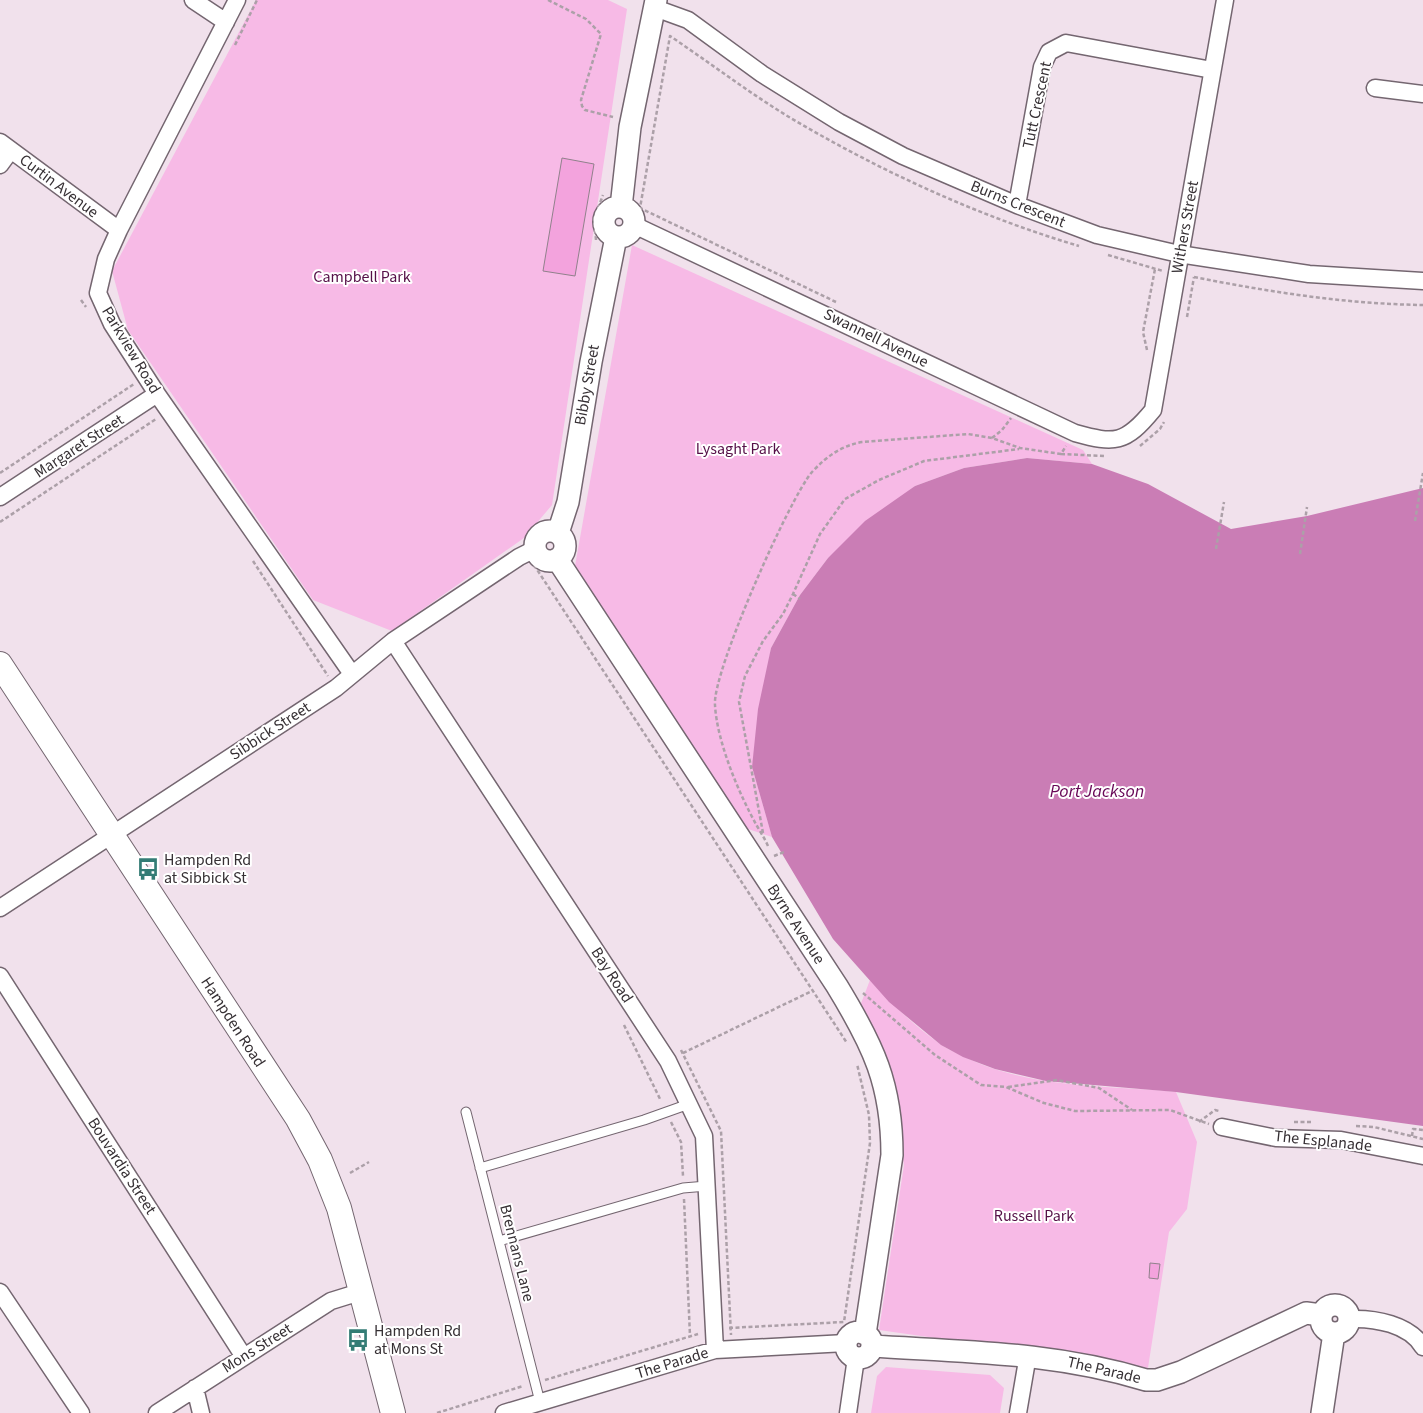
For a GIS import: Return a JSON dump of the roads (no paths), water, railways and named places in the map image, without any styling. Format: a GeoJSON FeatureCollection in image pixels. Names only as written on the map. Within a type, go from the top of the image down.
{"type":"FeatureCollection","features":[{"type":"Feature","properties":{"kind":"main road","name":"Hampden Road"},"geometry":{"type":"LineString","coordinates":[[0,664],[298,1119],[330,1184],[339,1208],[393,1413]]}},
{"type":"Feature","properties":{"kind":"street"},"geometry":{"type":"LineString","coordinates":[[194,0],[226,22]]}},
{"type":"Feature","properties":{"kind":"street","name":"Parkview Road"},"geometry":{"type":"LineString","coordinates":[[237,0],[119,230],[106,259],[98,293],[112,324],[157,394],[352,674]]}},
{"type":"Feature","properties":{"kind":"street","name":"Withers Street"},"geometry":{"type":"LineString","coordinates":[[1120,439],[1137,429],[1153,410],[1225,0]]}},
{"type":"Feature","properties":{"kind":"street"},"geometry":{"type":"LineString","coordinates":[[621,207],[630,127],[656,4]]}},
{"type":"Feature","properties":{"kind":"street","name":"Burns Crescent"},"geometry":{"type":"LineString","coordinates":[[656,4],[688,20],[762,74],[839,122],[903,156],[1017,205],[1097,235],[1179,254],[1309,274],[1423,281]]}},
{"type":"Feature","properties":{"kind":"street","name":"Tutt Crescent"},"geometry":{"type":"LineString","coordinates":[[1017,205],[1042,67],[1049,52],[1066,43],[1212,70]]}},
{"type":"Feature","properties":{"kind":"street"},"geometry":{"type":"LineString","coordinates":[[1375,88],[1423,94]]}},
{"type":"Feature","properties":{"kind":"street"},"geometry":{"type":"LineString","coordinates":[[0,165],[6,146]]}},
{"type":"Feature","properties":{"kind":"street","name":"Curtin Avenue"},"geometry":{"type":"LineString","coordinates":[[6,146],[119,230]]}},
{"type":"Feature","properties":{"kind":"street"},"geometry":{"type":"LineString","coordinates":[[621,207],[633,215],[634,224],[628,235],[616,237],[608,232],[604,219],[612,208],[621,207]]}},
{"type":"Feature","properties":{"kind":"street","name":"Swannell Avenue"},"geometry":{"type":"LineString","coordinates":[[634,224],[1075,433],[1102,441],[1120,439]]}},
{"type":"Feature","properties":{"kind":"street","name":"Bibby Street"},"geometry":{"type":"LineString","coordinates":[[558,533],[568,502],[591,362],[616,237]]}},
{"type":"Feature","properties":{"kind":"street","name":"Margaret Street"},"geometry":{"type":"LineString","coordinates":[[0,497],[157,394]]}},
{"type":"Feature","properties":{"kind":"street"},"geometry":{"type":"LineString","coordinates":[[548,530],[558,533],[565,546],[557,559],[543,559],[531,551],[536,539],[548,530]]}},
{"type":"Feature","properties":{"kind":"street","name":"Sibbick Street"},"geometry":{"type":"LineString","coordinates":[[0,908],[328,693],[393,641],[531,551]]}},
{"type":"Feature","properties":{"kind":"street","name":"Byrne Avenue"},"geometry":{"type":"LineString","coordinates":[[557,559],[837,986],[874,1051],[890,1115],[892,1154],[848,1413]]}},
{"type":"Feature","properties":{"kind":"street","name":"Bay Road"},"geometry":{"type":"LineString","coordinates":[[393,641],[668,1061],[704,1136],[715,1350]]}},
{"type":"Feature","properties":{"kind":"street","name":"Bouvardia Street"},"geometry":{"type":"LineString","coordinates":[[0,976],[244,1357]]}},
{"type":"Feature","properties":{"kind":"street","name":"The Esplanade"},"geometry":{"type":"LineString","coordinates":[[1222,1127],[1276,1138],[1341,1140],[1423,1156]]}},
{"type":"Feature","properties":{"kind":"street"},"geometry":{"type":"LineString","coordinates":[[0,1292],[80,1413]]}},
{"type":"Feature","properties":{"kind":"street","name":"Mons Street"},"geometry":{"type":"LineString","coordinates":[[157,1413],[331,1301],[360,1292]]}},
{"type":"Feature","properties":{"kind":"street"},"geometry":{"type":"LineString","coordinates":[[1339,1305],[1347,1310],[1350,1319],[1343,1331],[1334,1333],[1322,1325],[1321,1315],[1326,1308],[1339,1305]]}},
{"type":"Feature","properties":{"kind":"street","name":"The Parade"},"geometry":{"type":"LineString","coordinates":[[504,1413],[715,1350],[860,1345],[1028,1355],[1086,1365],[1146,1380],[1157,1380],[1181,1372],[1306,1313],[1321,1315]]}},
{"type":"Feature","properties":{"kind":"street"},"geometry":{"type":"LineString","coordinates":[[1350,1319],[1392,1325],[1405,1330],[1423,1347]]}},
{"type":"Feature","properties":{"kind":"street"},"geometry":{"type":"LineString","coordinates":[[1322,1413],[1334,1333]]}},
{"type":"Feature","properties":{"kind":"street"},"geometry":{"type":"LineString","coordinates":[[1018,1413],[1028,1355]]}},
{"type":"Feature","properties":{"kind":"street"},"geometry":{"type":"LineString","coordinates":[[195,1388],[201,1413]]}},
{"type":"Feature","properties":{"kind":"lane"},"geometry":{"type":"LineString","coordinates":[[480,1168],[689,1104]]}},
{"type":"Feature","properties":{"kind":"lane","name":"Brennans Lane"},"geometry":{"type":"LineString","coordinates":[[466,1112],[540,1402]]}},
{"type":"Feature","properties":{"kind":"lane"},"geometry":{"type":"LineString","coordinates":[[499,1240],[683,1188],[706,1186]]}},
{"type":"Feature","properties":{"kind":"water","name":"Port Jackson"},"geometry":{"type":"Polygon","coordinates":[[[1027,458],[1092,464],[1148,484],[1231,529],[1307,516],[1423,488],[1423,1126],[1176,1092],[1046,1081],[995,1069],[963,1057],[941,1045],[889,1002],[833,939],[772,837],[752,767],[758,709],[771,648],[800,595],[828,558],[865,521],[915,486],[964,468],[1027,458]]]}},
{"type":"Feature","properties":{"kind":"place","name":"Hampden Rd at Sibbick St"},"geometry":{"type":"Point","coordinates":[148,869]}},
{"type":"Feature","properties":{"kind":"place","name":"Hampden Rd at Mons St"},"geometry":{"type":"Point","coordinates":[358,1340]}},
{"type":"Feature","properties":{"kind":"park label","name":"Campbell Park"},"geometry":{"type":"Point","coordinates":[362,277]}},
{"type":"Feature","properties":{"kind":"park label","name":"Lysaght Park"},"geometry":{"type":"Point","coordinates":[738,449]}},
{"type":"Feature","properties":{"kind":"park label","name":"Russell Park"},"geometry":{"type":"Point","coordinates":[1034,1216]}}]}
